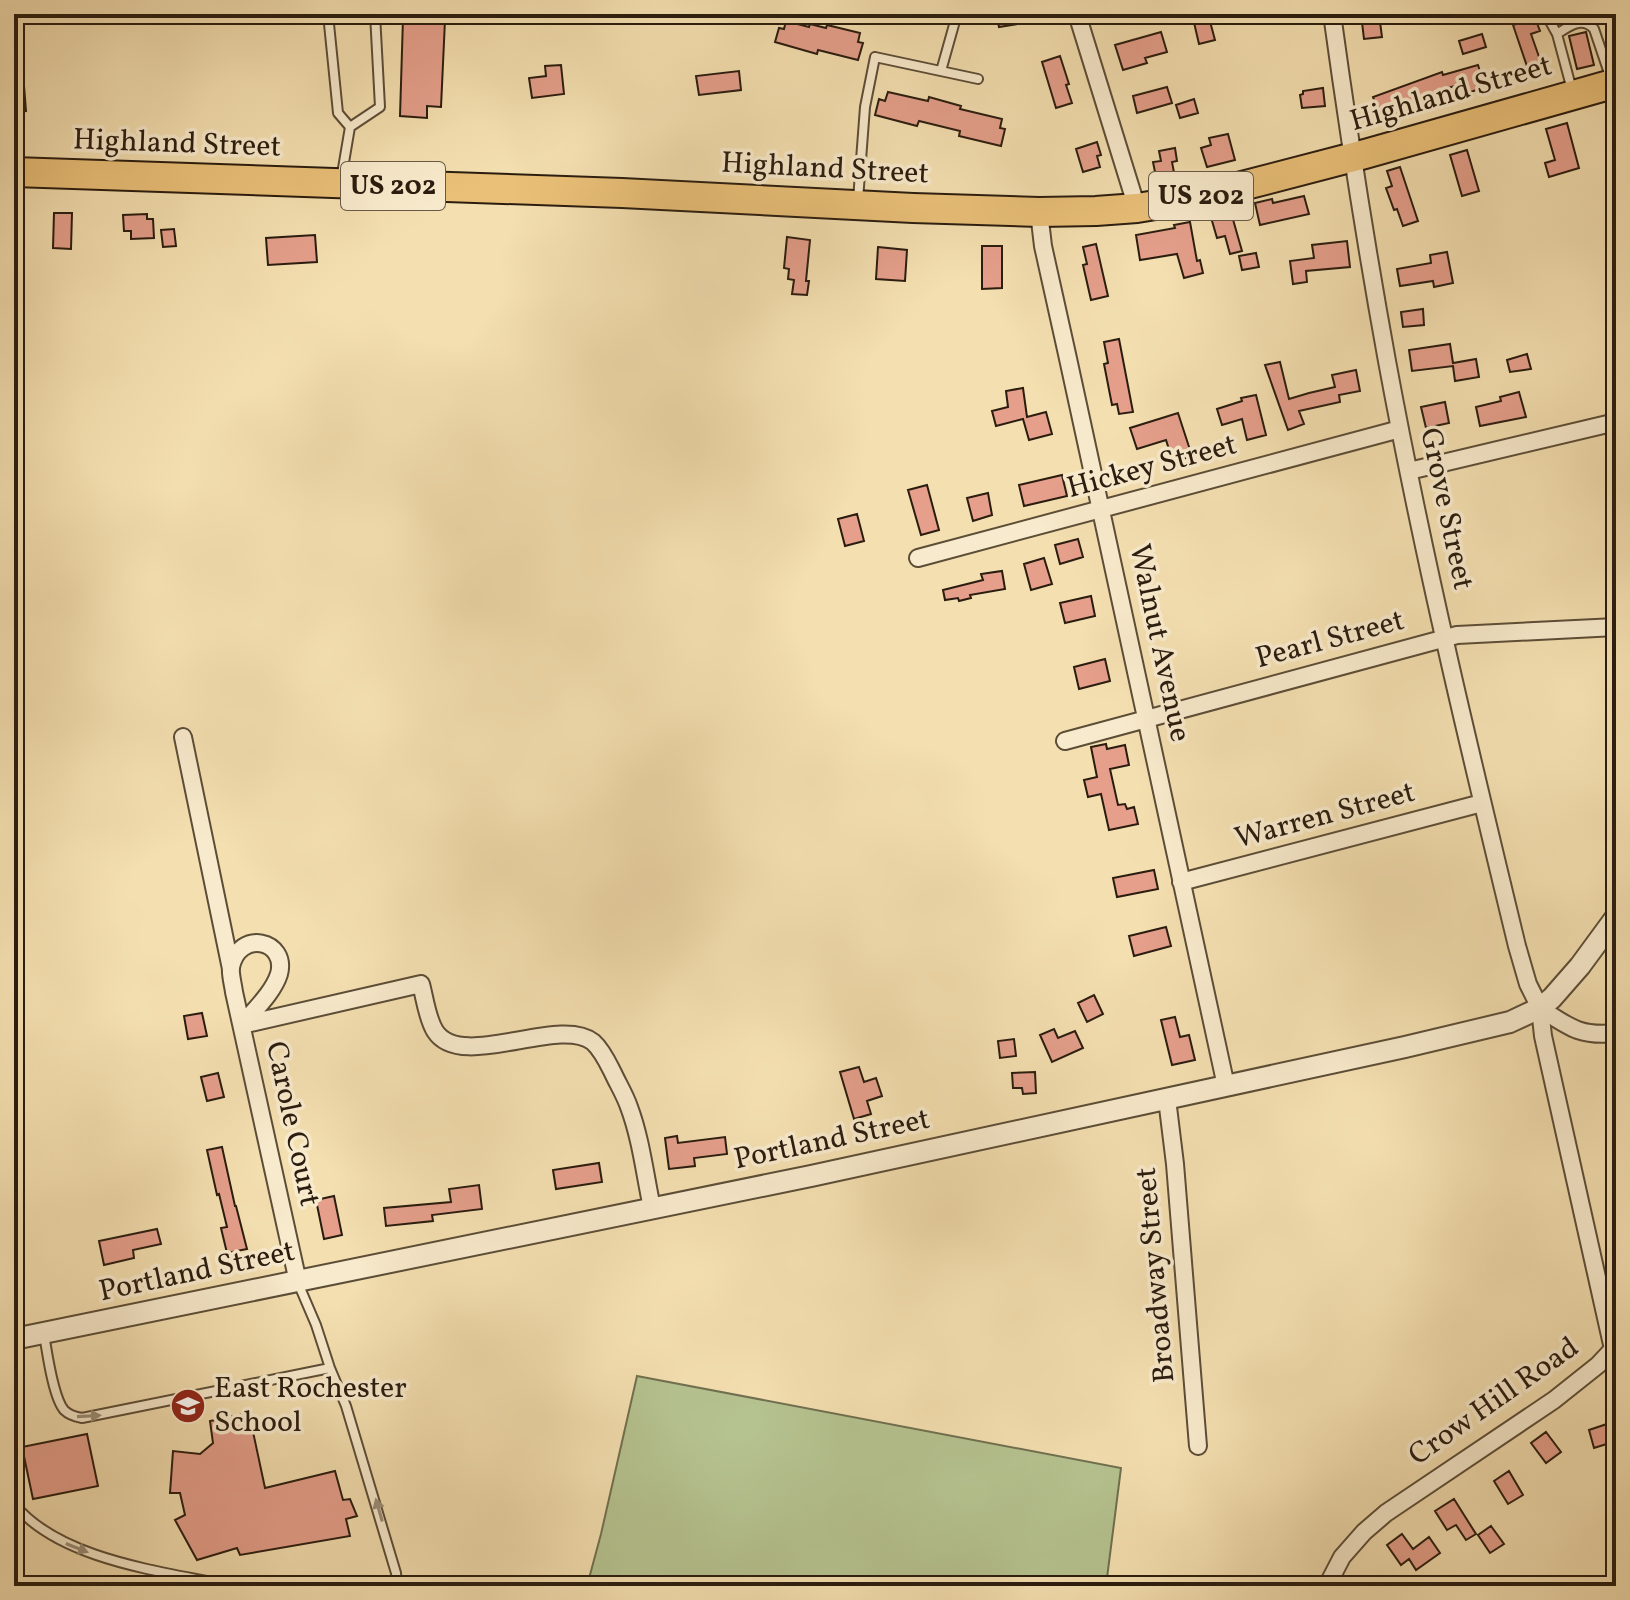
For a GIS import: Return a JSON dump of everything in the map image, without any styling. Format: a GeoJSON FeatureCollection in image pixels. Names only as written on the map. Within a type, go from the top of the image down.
{"type":"FeatureCollection","features":[{"type":"Feature","properties":{"kind":"highway","name":"Highland Street"},"geometry":{"type":"LineString","coordinates":[[14,172],[1039,212],[1096,211],[1187,199],[1614,84]]}},
{"type":"Feature","properties":{"kind":"street"},"geometry":{"type":"LineString","coordinates":[[1077,14],[1137,208]]}},
{"type":"Feature","properties":{"kind":"street","name":"Grove Street"},"geometry":{"type":"LineString","coordinates":[[1332,14],[1352,157],[1400,429],[1482,803],[1517,946],[1528,984],[1540,1008]]}},
{"type":"Feature","properties":{"kind":"street","name":"Walnut Avenue"},"geometry":{"type":"LineString","coordinates":[[1039,212],[1043,246],[1226,1086]]}},
{"type":"Feature","properties":{"kind":"street"},"geometry":{"type":"LineString","coordinates":[[1409,471],[1616,422]]}},
{"type":"Feature","properties":{"kind":"street","name":"Hickey Street"},"geometry":{"type":"LineString","coordinates":[[918,558],[1400,429]]}},
{"type":"Feature","properties":{"kind":"street","name":"Pearl Street"},"geometry":{"type":"LineString","coordinates":[[1065,741],[1463,634],[1616,627]]}},
{"type":"Feature","properties":{"kind":"street","name":"Carole Court"},"geometry":{"type":"LineString","coordinates":[[183,737],[298,1282]]}},
{"type":"Feature","properties":{"kind":"street","name":"Warren Street"},"geometry":{"type":"LineString","coordinates":[[1181,882],[1482,803]]}},
{"type":"Feature","properties":{"kind":"street","name":"Portland Street"},"geometry":{"type":"LineString","coordinates":[[14,1339],[811,1176],[1510,1022],[1540,1008],[1552,998],[1616,917]]}},
{"type":"Feature","properties":{"kind":"street","name":"Carole Court"},"geometry":{"type":"LineString","coordinates":[[231,969],[238,952],[245,945],[255,942],[265,944],[279,958],[280,970],[276,981],[242,1025]]}},
{"type":"Feature","properties":{"kind":"street"},"geometry":{"type":"LineString","coordinates":[[242,1025],[421,984],[431,1021],[437,1034],[447,1042],[460,1046],[482,1046],[560,1035],[578,1036],[593,1042],[606,1059],[629,1106],[652,1208]]}},
{"type":"Feature","properties":{"kind":"street"},"geometry":{"type":"LineString","coordinates":[[1540,1008],[1575,1030],[1595,1035],[1616,1033]]}},
{"type":"Feature","properties":{"kind":"street","name":"Crow Hill Road"},"geometry":{"type":"LineString","coordinates":[[1327,1586],[1342,1557],[1364,1532],[1413,1494],[1554,1400],[1615,1349],[1545,1046],[1540,1008]]}},
{"type":"Feature","properties":{"kind":"street"},"geometry":{"type":"LineString","coordinates":[[1545,1046],[1575,1030]]}},
{"type":"Feature","properties":{"kind":"street","name":"Broadway Street"},"geometry":{"type":"LineString","coordinates":[[1167,1099],[1198,1446]]}},
{"type":"Feature","properties":{"kind":"lane"},"geometry":{"type":"LineString","coordinates":[[328,14],[338,113],[350,127]]}},
{"type":"Feature","properties":{"kind":"lane"},"geometry":{"type":"LineString","coordinates":[[341,184],[350,127],[380,107],[375,14]]}},
{"type":"Feature","properties":{"kind":"lane"},"geometry":{"type":"LineString","coordinates":[[941,71],[957,14]]}},
{"type":"Feature","properties":{"kind":"lane"},"geometry":{"type":"LineString","coordinates":[[1546,14],[1557,34],[1574,95]]}},
{"type":"Feature","properties":{"kind":"lane"},"geometry":{"type":"LineString","coordinates":[[1557,34],[1572,25],[1589,24],[1594,29],[1614,84]]}},
{"type":"Feature","properties":{"kind":"lane"},"geometry":{"type":"LineString","coordinates":[[857,205],[865,107],[875,57],[978,79]]}},
{"type":"Feature","properties":{"kind":"lane"},"geometry":{"type":"LineString","coordinates":[[298,1282],[346,1406],[370,1481],[397,1586]]}},
{"type":"Feature","properties":{"kind":"lane"},"geometry":{"type":"LineString","coordinates":[[43,1333],[59,1400],[64,1410],[82,1418],[330,1368]]}},
{"type":"Feature","properties":{"kind":"lane"},"geometry":{"type":"LineString","coordinates":[[14,1504],[35,1524],[75,1547],[127,1564],[231,1586]]}},
{"type":"Feature","properties":{"kind":"green space"},"geometry":{"type":"Polygon","coordinates":[[[637,1376],[1121,1468],[1106,1586],[587,1586],[637,1376]]]}},
{"type":"Feature","properties":{"kind":"building"},"geometry":{"type":"Polygon","coordinates":[[[996,14],[1036,14],[1036,21],[999,27],[996,14]]]}},
{"type":"Feature","properties":{"kind":"building"},"geometry":{"type":"Polygon","coordinates":[[[1192,14],[1208,14],[1215,40],[1199,44],[1192,14]]]}},
{"type":"Feature","properties":{"kind":"building"},"geometry":{"type":"Polygon","coordinates":[[[1361,14],[1379,14],[1382,37],[1364,39],[1361,14]]]}},
{"type":"Feature","properties":{"kind":"building"},"geometry":{"type":"Polygon","coordinates":[[[403,18],[445,20],[441,107],[427,106],[427,118],[400,116],[403,18]]]}},
{"type":"Feature","properties":{"kind":"building"},"geometry":{"type":"Polygon","coordinates":[[[1535,18],[1540,31],[1531,34],[1545,74],[1531,78],[1513,25],[1535,18]]]}},
{"type":"Feature","properties":{"kind":"building"},"geometry":{"type":"Polygon","coordinates":[[[786,21],[809,27],[810,24],[826,28],[827,25],[860,33],[858,42],[863,43],[858,60],[818,50],[817,54],[775,42],[779,28],[784,29],[786,21]]]}},
{"type":"Feature","properties":{"kind":"building"},"geometry":{"type":"Polygon","coordinates":[[[1161,32],[1167,52],[1145,58],[1147,63],[1123,70],[1115,45],[1161,32]]]}},
{"type":"Feature","properties":{"kind":"building"},"geometry":{"type":"Polygon","coordinates":[[[1586,32],[1594,65],[1577,69],[1569,36],[1586,32]]]}},
{"type":"Feature","properties":{"kind":"building"},"geometry":{"type":"Polygon","coordinates":[[[1482,34],[1486,47],[1463,54],[1459,41],[1482,34]]]}},
{"type":"Feature","properties":{"kind":"building"},"geometry":{"type":"Polygon","coordinates":[[[1060,56],[1072,103],[1056,108],[1042,62],[1060,56]]]}},
{"type":"Feature","properties":{"kind":"building"},"geometry":{"type":"Polygon","coordinates":[[[561,65],[564,94],[532,98],[529,78],[546,76],[545,66],[561,65]]]}},
{"type":"Feature","properties":{"kind":"building"},"geometry":{"type":"Polygon","coordinates":[[[1478,65],[1485,87],[1468,93],[1465,82],[1421,98],[1423,103],[1381,118],[1373,97],[1442,72],[1443,75],[1478,65]]]}},
{"type":"Feature","properties":{"kind":"building"},"geometry":{"type":"Polygon","coordinates":[[[739,71],[741,90],[699,95],[696,76],[739,71]]]}},
{"type":"Feature","properties":{"kind":"building"},"geometry":{"type":"Polygon","coordinates":[[[23,73],[26,111],[14,112],[14,74],[23,73]]]}},
{"type":"Feature","properties":{"kind":"building"},"geometry":{"type":"Polygon","coordinates":[[[1167,87],[1172,103],[1137,113],[1133,96],[1167,87]]]}},
{"type":"Feature","properties":{"kind":"building"},"geometry":{"type":"Polygon","coordinates":[[[1323,88],[1325,106],[1302,108],[1300,95],[1303,91],[1323,88]]]}},
{"type":"Feature","properties":{"kind":"building"},"geometry":{"type":"Polygon","coordinates":[[[888,92],[928,101],[929,97],[961,106],[960,109],[1002,119],[1000,128],[1005,129],[1001,146],[959,136],[960,131],[919,121],[917,126],[875,115],[879,99],[885,101],[888,92]]]}},
{"type":"Feature","properties":{"kind":"building"},"geometry":{"type":"Polygon","coordinates":[[[1194,99],[1198,113],[1180,118],[1176,105],[1194,99]]]}},
{"type":"Feature","properties":{"kind":"building"},"geometry":{"type":"Polygon","coordinates":[[[1567,123],[1579,168],[1549,177],[1545,163],[1555,160],[1546,129],[1567,123]]]}},
{"type":"Feature","properties":{"kind":"building"},"geometry":{"type":"Polygon","coordinates":[[[1228,134],[1235,160],[1207,167],[1201,148],[1211,145],[1209,138],[1228,134]]]}},
{"type":"Feature","properties":{"kind":"building"},"geometry":{"type":"Polygon","coordinates":[[[1097,142],[1101,155],[1097,156],[1100,167],[1083,172],[1076,149],[1097,142]]]}},
{"type":"Feature","properties":{"kind":"building"},"geometry":{"type":"Polygon","coordinates":[[[1175,148],[1177,161],[1172,162],[1176,183],[1158,187],[1153,162],[1161,161],[1159,151],[1175,148]]]}},
{"type":"Feature","properties":{"kind":"building"},"geometry":{"type":"Polygon","coordinates":[[[1467,150],[1479,191],[1462,196],[1450,155],[1467,150]]]}},
{"type":"Feature","properties":{"kind":"building"},"geometry":{"type":"Polygon","coordinates":[[[1400,167],[1418,221],[1403,226],[1386,188],[1392,186],[1387,171],[1400,167]]]}},
{"type":"Feature","properties":{"kind":"building"},"geometry":{"type":"Polygon","coordinates":[[[1304,196],[1309,214],[1260,225],[1255,203],[1272,199],[1273,203],[1304,196]]]}},
{"type":"Feature","properties":{"kind":"building"},"geometry":{"type":"Polygon","coordinates":[[[1230,209],[1242,251],[1230,254],[1225,236],[1217,238],[1210,214],[1230,209]]]}},
{"type":"Feature","properties":{"kind":"building"},"geometry":{"type":"Polygon","coordinates":[[[54,213],[72,213],[71,249],[53,248],[54,213]]]}},
{"type":"Feature","properties":{"kind":"building"},"geometry":{"type":"Polygon","coordinates":[[[147,214],[147,219],[153,219],[154,238],[131,239],[131,231],[124,231],[123,215],[147,214]]]}},
{"type":"Feature","properties":{"kind":"building"},"geometry":{"type":"Polygon","coordinates":[[[1190,222],[1197,261],[1200,260],[1203,273],[1184,278],[1177,254],[1140,260],[1136,235],[1190,222]]]}},
{"type":"Feature","properties":{"kind":"building"},"geometry":{"type":"Polygon","coordinates":[[[174,229],[176,246],[163,247],[161,230],[174,229]]]}},
{"type":"Feature","properties":{"kind":"building"},"geometry":{"type":"Polygon","coordinates":[[[315,235],[317,262],[268,265],[266,238],[315,235]]]}},
{"type":"Feature","properties":{"kind":"building"},"geometry":{"type":"Polygon","coordinates":[[[787,237],[810,240],[807,295],[792,294],[794,280],[788,279],[789,269],[784,268],[787,237]]]}},
{"type":"Feature","properties":{"kind":"building"},"geometry":{"type":"Polygon","coordinates":[[[1347,241],[1350,267],[1306,271],[1307,282],[1293,284],[1290,261],[1314,258],[1312,245],[1347,241]]]}},
{"type":"Feature","properties":{"kind":"building"},"geometry":{"type":"Polygon","coordinates":[[[1096,244],[1108,296],[1091,300],[1083,265],[1087,264],[1083,247],[1096,244]]]}},
{"type":"Feature","properties":{"kind":"building"},"geometry":{"type":"Polygon","coordinates":[[[982,246],[1002,246],[1002,288],[982,289],[982,246]]]}},
{"type":"Feature","properties":{"kind":"building"},"geometry":{"type":"Polygon","coordinates":[[[878,247],[907,250],[905,281],[876,279],[878,247]]]}},
{"type":"Feature","properties":{"kind":"building"},"geometry":{"type":"Polygon","coordinates":[[[1447,252],[1453,283],[1434,287],[1433,281],[1400,286],[1397,269],[1431,263],[1430,255],[1447,252]]]}},
{"type":"Feature","properties":{"kind":"building"},"geometry":{"type":"Polygon","coordinates":[[[1256,253],[1259,267],[1242,270],[1239,256],[1256,253]]]}},
{"type":"Feature","properties":{"kind":"building"},"geometry":{"type":"Polygon","coordinates":[[[1423,309],[1424,325],[1403,327],[1401,312],[1423,309]]]}},
{"type":"Feature","properties":{"kind":"building"},"geometry":{"type":"Polygon","coordinates":[[[1119,339],[1133,412],[1119,414],[1117,404],[1112,405],[1104,364],[1108,363],[1104,342],[1119,339]]]}},
{"type":"Feature","properties":{"kind":"building"},"geometry":{"type":"Polygon","coordinates":[[[1450,344],[1453,363],[1476,359],[1479,377],[1455,381],[1453,366],[1412,371],[1409,350],[1450,344]]]}},
{"type":"Feature","properties":{"kind":"building"},"geometry":{"type":"Polygon","coordinates":[[[1527,354],[1531,369],[1510,372],[1507,360],[1527,354]]]}},
{"type":"Feature","properties":{"kind":"building"},"geometry":{"type":"Polygon","coordinates":[[[1280,362],[1289,399],[1335,387],[1332,375],[1356,370],[1360,391],[1339,395],[1340,402],[1299,411],[1304,424],[1288,430],[1265,365],[1280,362]]]}},
{"type":"Feature","properties":{"kind":"building"},"geometry":{"type":"Polygon","coordinates":[[[1023,388],[1027,417],[1046,412],[1052,434],[1029,440],[1023,419],[996,426],[992,411],[1008,407],[1006,391],[1023,388]]]}},
{"type":"Feature","properties":{"kind":"building"},"geometry":{"type":"Polygon","coordinates":[[[1519,392],[1526,417],[1480,426],[1476,407],[1501,401],[1500,397],[1519,392]]]}},
{"type":"Feature","properties":{"kind":"building"},"geometry":{"type":"Polygon","coordinates":[[[1256,395],[1266,435],[1247,440],[1242,419],[1222,425],[1217,409],[1256,395]]]}},
{"type":"Feature","properties":{"kind":"building"},"geometry":{"type":"Polygon","coordinates":[[[1445,402],[1449,423],[1426,428],[1421,407],[1445,402]]]}},
{"type":"Feature","properties":{"kind":"building"},"geometry":{"type":"Polygon","coordinates":[[[1178,413],[1192,456],[1173,462],[1166,440],[1137,449],[1130,428],[1178,413]]]}},
{"type":"Feature","properties":{"kind":"building"},"geometry":{"type":"Polygon","coordinates":[[[1062,475],[1067,496],[1024,506],[1019,485],[1062,475]]]}},
{"type":"Feature","properties":{"kind":"building"},"geometry":{"type":"Polygon","coordinates":[[[927,485],[939,530],[921,535],[908,490],[927,485]]]}},
{"type":"Feature","properties":{"kind":"building"},"geometry":{"type":"Polygon","coordinates":[[[988,493],[992,515],[973,521],[967,498],[988,493]]]}},
{"type":"Feature","properties":{"kind":"building"},"geometry":{"type":"Polygon","coordinates":[[[857,514],[864,541],[845,546],[838,519],[857,514]]]}},
{"type":"Feature","properties":{"kind":"building"},"geometry":{"type":"Polygon","coordinates":[[[1078,539],[1083,557],[1060,564],[1055,545],[1078,539]]]}},
{"type":"Feature","properties":{"kind":"building"},"geometry":{"type":"Polygon","coordinates":[[[1044,558],[1052,584],[1031,590],[1024,564],[1044,558]]]}},
{"type":"Feature","properties":{"kind":"building"},"geometry":{"type":"Polygon","coordinates":[[[1002,571],[1005,589],[970,595],[971,598],[959,601],[958,598],[945,600],[943,590],[983,580],[981,574],[1002,571]]]}},
{"type":"Feature","properties":{"kind":"building"},"geometry":{"type":"Polygon","coordinates":[[[1091,596],[1095,616],[1065,623],[1060,603],[1091,596]]]}},
{"type":"Feature","properties":{"kind":"building"},"geometry":{"type":"Polygon","coordinates":[[[1105,659],[1110,681],[1079,689],[1074,667],[1105,659]]]}},
{"type":"Feature","properties":{"kind":"building"},"geometry":{"type":"Polygon","coordinates":[[[1106,744],[1107,749],[1125,745],[1129,765],[1110,769],[1118,805],[1125,804],[1127,809],[1134,807],[1138,824],[1109,830],[1101,794],[1088,797],[1084,780],[1097,777],[1091,747],[1106,744]]]}},
{"type":"Feature","properties":{"kind":"building"},"geometry":{"type":"Polygon","coordinates":[[[1154,870],[1158,889],[1117,897],[1113,878],[1154,870]]]}},
{"type":"Feature","properties":{"kind":"building"},"geometry":{"type":"Polygon","coordinates":[[[1166,927],[1171,946],[1134,956],[1129,936],[1166,927]]]}},
{"type":"Feature","properties":{"kind":"building"},"geometry":{"type":"Polygon","coordinates":[[[1094,995],[1103,1014],[1087,1022],[1078,1003],[1094,995]]]}},
{"type":"Feature","properties":{"kind":"building"},"geometry":{"type":"Polygon","coordinates":[[[202,1013],[207,1036],[188,1039],[184,1016],[202,1013]]]}},
{"type":"Feature","properties":{"kind":"building"},"geometry":{"type":"Polygon","coordinates":[[[1175,1017],[1180,1037],[1189,1035],[1195,1060],[1172,1065],[1161,1020],[1175,1017]]]}},
{"type":"Feature","properties":{"kind":"building"},"geometry":{"type":"Polygon","coordinates":[[[1054,1029],[1058,1038],[1075,1031],[1083,1048],[1052,1062],[1040,1035],[1054,1029]]]}},
{"type":"Feature","properties":{"kind":"building"},"geometry":{"type":"Polygon","coordinates":[[[1014,1039],[1016,1056],[1000,1058],[998,1041],[1014,1039]]]}},
{"type":"Feature","properties":{"kind":"building"},"geometry":{"type":"Polygon","coordinates":[[[859,1067],[864,1082],[876,1078],[882,1096],[867,1101],[871,1114],[854,1119],[840,1072],[859,1067]]]}},
{"type":"Feature","properties":{"kind":"building"},"geometry":{"type":"Polygon","coordinates":[[[1035,1072],[1036,1093],[1023,1094],[1022,1088],[1013,1088],[1012,1073],[1035,1072]]]}},
{"type":"Feature","properties":{"kind":"building"},"geometry":{"type":"Polygon","coordinates":[[[218,1073],[224,1097],[207,1101],[201,1077],[218,1073]]]}},
{"type":"Feature","properties":{"kind":"building"},"geometry":{"type":"Polygon","coordinates":[[[677,1136],[678,1143],[725,1137],[727,1154],[694,1158],[695,1166],[669,1169],[665,1138],[677,1136]]]}},
{"type":"Feature","properties":{"kind":"building"},"geometry":{"type":"Polygon","coordinates":[[[222,1147],[247,1249],[227,1253],[221,1228],[227,1227],[207,1150],[222,1147]]]}},
{"type":"Feature","properties":{"kind":"building"},"geometry":{"type":"Polygon","coordinates":[[[599,1163],[602,1182],[556,1189],[553,1170],[599,1163]]]}},
{"type":"Feature","properties":{"kind":"building"},"geometry":{"type":"Polygon","coordinates":[[[479,1185],[482,1209],[432,1215],[433,1221],[386,1226],[384,1208],[451,1202],[449,1189],[479,1185]]]}},
{"type":"Feature","properties":{"kind":"building"},"geometry":{"type":"Polygon","coordinates":[[[334,1196],[342,1235],[324,1239],[316,1200],[334,1196]]]}},
{"type":"Feature","properties":{"kind":"building"},"geometry":{"type":"Polygon","coordinates":[[[157,1229],[161,1244],[133,1250],[134,1258],[104,1265],[99,1241],[157,1229]]]}},
{"type":"Feature","properties":{"kind":"building","name":"East Rochester School"},"geometry":{"type":"Polygon","coordinates":[[[249,1413],[265,1488],[335,1471],[343,1500],[350,1499],[357,1516],[346,1519],[350,1536],[240,1555],[237,1548],[197,1560],[175,1520],[185,1515],[180,1493],[170,1493],[173,1451],[200,1454],[213,1443],[210,1421],[249,1413]]]}},
{"type":"Feature","properties":{"kind":"building"},"geometry":{"type":"Polygon","coordinates":[[[1616,1421],[1613,1442],[1594,1448],[1589,1430],[1616,1421]]]}},
{"type":"Feature","properties":{"kind":"building"},"geometry":{"type":"Polygon","coordinates":[[[1546,1432],[1561,1452],[1546,1463],[1531,1443],[1546,1432]]]}},
{"type":"Feature","properties":{"kind":"building"},"geometry":{"type":"Polygon","coordinates":[[[87,1434],[98,1486],[33,1499],[22,1447],[87,1434]]]}},
{"type":"Feature","properties":{"kind":"building"},"geometry":{"type":"Polygon","coordinates":[[[1509,1471],[1523,1495],[1508,1504],[1494,1481],[1509,1471]]]}},
{"type":"Feature","properties":{"kind":"building"},"geometry":{"type":"Polygon","coordinates":[[[1454,1499],[1476,1534],[1466,1540],[1456,1525],[1447,1530],[1435,1511],[1454,1499]]]}},
{"type":"Feature","properties":{"kind":"building"},"geometry":{"type":"Polygon","coordinates":[[[1491,1526],[1504,1544],[1490,1553],[1478,1535],[1491,1526]]]}},
{"type":"Feature","properties":{"kind":"building"},"geometry":{"type":"Polygon","coordinates":[[[1402,1534],[1413,1549],[1429,1537],[1440,1553],[1416,1570],[1409,1559],[1401,1565],[1387,1545],[1402,1534]]]}},
{"type":"Feature","properties":{"kind":"place","name":"East Rochester School"},"geometry":{"type":"Point","coordinates":[188,1406]}}]}
